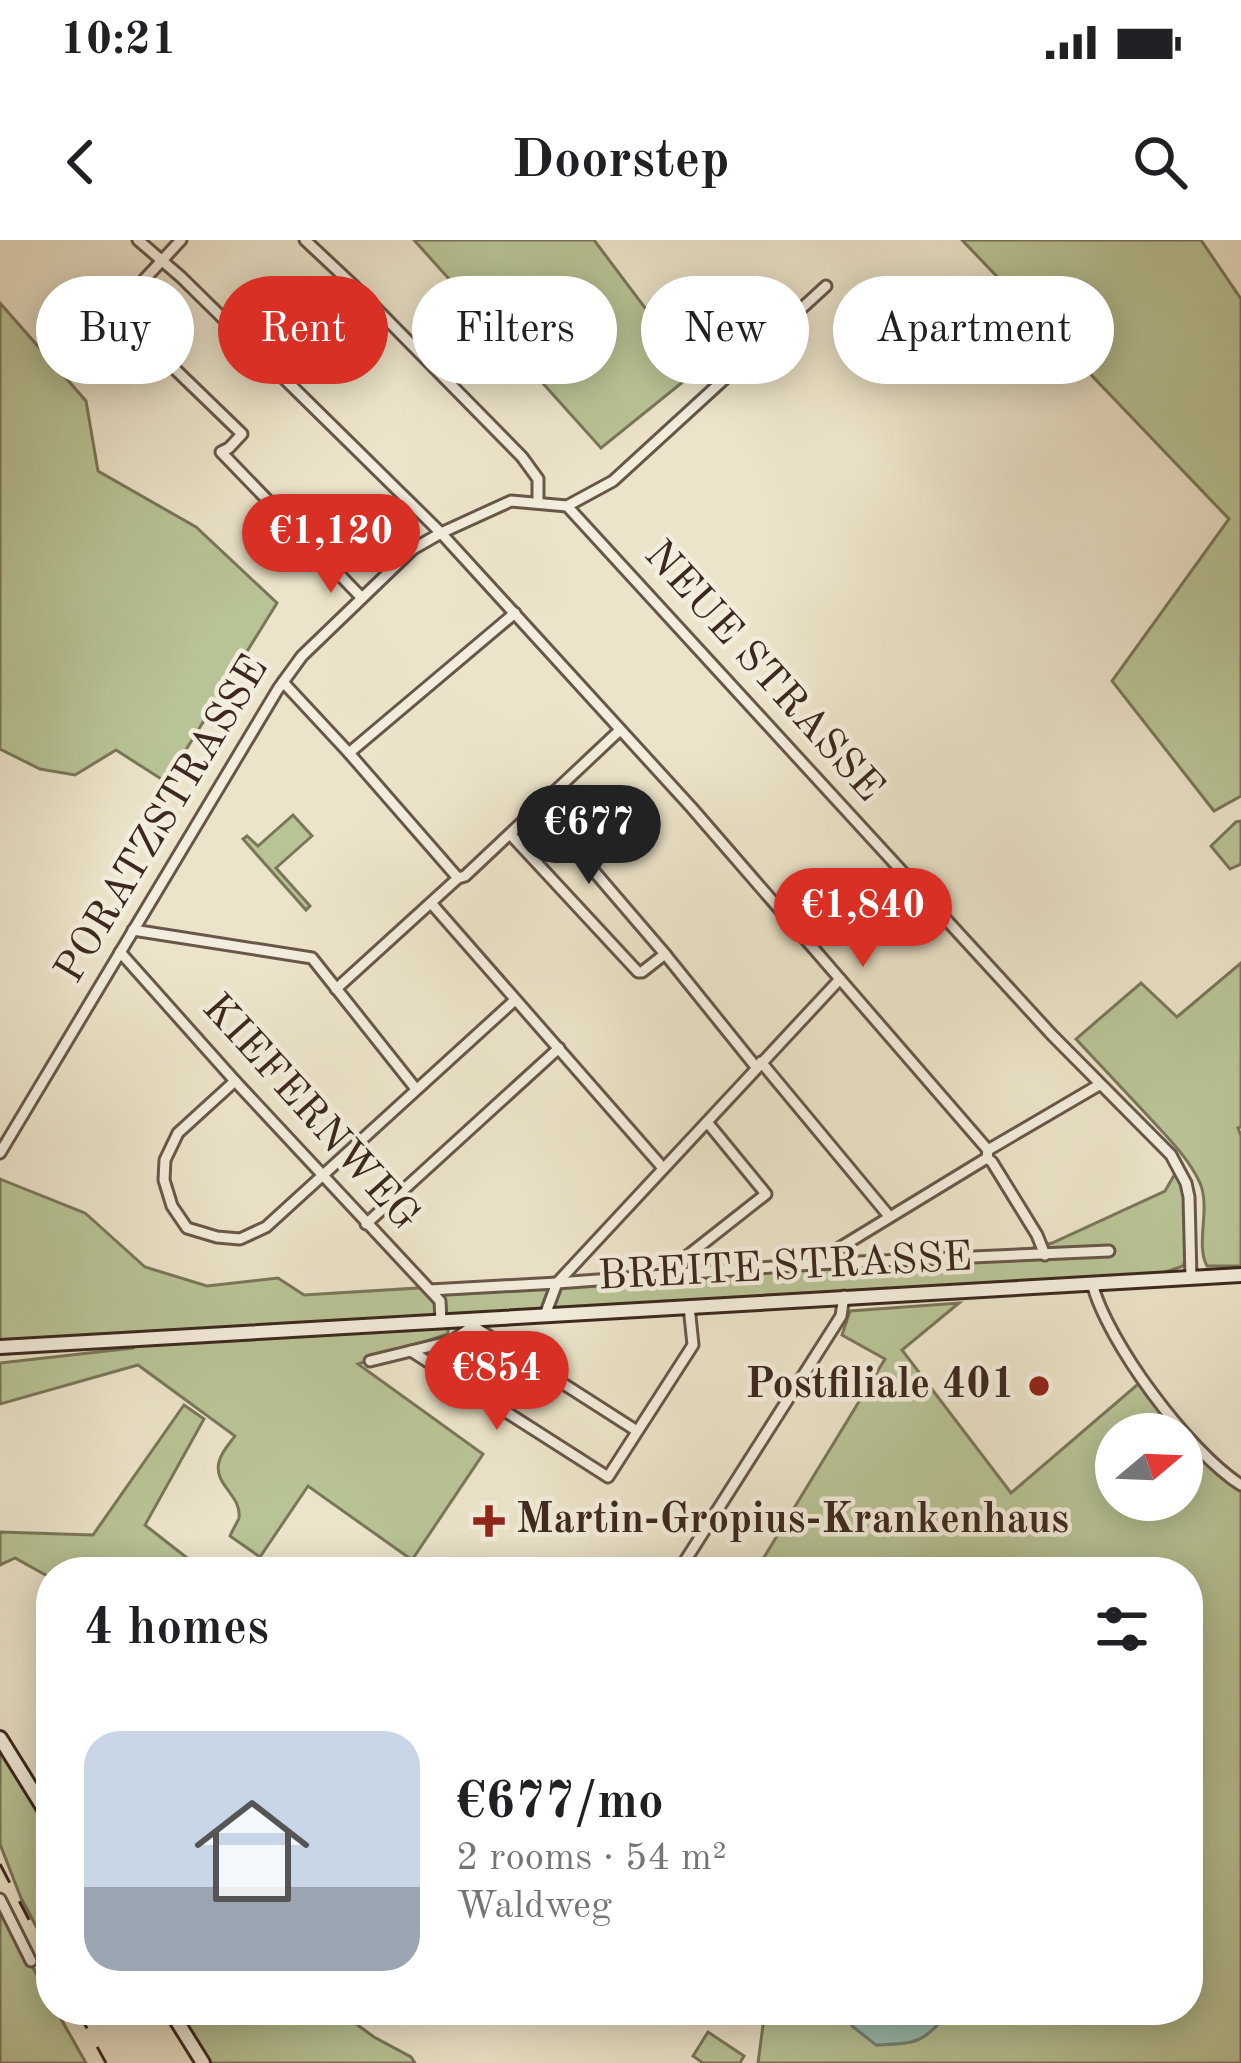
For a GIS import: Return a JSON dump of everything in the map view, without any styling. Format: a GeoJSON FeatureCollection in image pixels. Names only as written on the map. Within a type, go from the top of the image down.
{"type":"FeatureCollection","features":[{"type":"Feature","properties":{"kind":"main road","name":"BREITE STRASSE"},"geometry":{"type":"LineString","coordinates":[[0,1347],[1241,1275]]}},
{"type":"Feature","properties":{"kind":"main road"},"geometry":{"type":"LineString","coordinates":[[0,1738],[36,1796]]}},
{"type":"Feature","properties":{"kind":"main road"},"geometry":{"type":"LineString","coordinates":[[179,2025],[203,2063]]}},
{"type":"Feature","properties":{"kind":"street"},"geometry":{"type":"LineString","coordinates":[[138,240],[441,532],[620,730],[987,1154],[1046,1255]]}},
{"type":"Feature","properties":{"kind":"street"},"geometry":{"type":"LineString","coordinates":[[181,240],[115,311],[242,434],[221,452],[362,598]]}},
{"type":"Feature","properties":{"kind":"street"},"geometry":{"type":"LineString","coordinates":[[305,240],[529,465],[538,479],[538,503]]}},
{"type":"Feature","properties":{"kind":"street"},"geometry":{"type":"LineString","coordinates":[[567,506],[622,475],[826,286]]}},
{"type":"Feature","properties":{"kind":"street","name":"PORATZSTRASSE"},"geometry":{"type":"LineString","coordinates":[[0,1153],[302,656],[413,549],[441,532],[511,502],[567,506]]}},
{"type":"Feature","properties":{"kind":"street","name":"NEUE STRASSE"},"geometry":{"type":"LineString","coordinates":[[567,506],[1016,997],[1178,1165],[1189,1197],[1191,1277]]}},
{"type":"Feature","properties":{"kind":"street"},"geometry":{"type":"LineString","coordinates":[[349,753],[515,613]]}},
{"type":"Feature","properties":{"kind":"street"},"geometry":{"type":"LineString","coordinates":[[283,682],[458,878]]}},
{"type":"Feature","properties":{"kind":"street"},"geometry":{"type":"LineString","coordinates":[[336,988],[511,835],[620,730]]}},
{"type":"Feature","properties":{"kind":"street"},"geometry":{"type":"LineString","coordinates":[[538,807],[889,1216]]}},
{"type":"Feature","properties":{"kind":"street"},"geometry":{"type":"LineString","coordinates":[[511,835],[638,972],[665,954]]}},
{"type":"Feature","properties":{"kind":"street"},"geometry":{"type":"LineString","coordinates":[[431,903],[663,1168]]}},
{"type":"Feature","properties":{"kind":"street"},"geometry":{"type":"LineString","coordinates":[[134,929],[307,955],[416,1089]]}},
{"type":"Feature","properties":{"kind":"street","name":"KIEFERNWEG"},"geometry":{"type":"LineString","coordinates":[[121,952],[440,1301],[441,1321]]}},
{"type":"Feature","properties":{"kind":"street"},"geometry":{"type":"LineString","coordinates":[[545,1315],[557,1283],[840,979]]}},
{"type":"Feature","properties":{"kind":"street"},"geometry":{"type":"LineString","coordinates":[[235,1081],[178,1133],[165,1160],[164,1180],[172,1206],[187,1228],[240,1239],[266,1227],[515,1000]]}},
{"type":"Feature","properties":{"kind":"street"},"geometry":{"type":"LineString","coordinates":[[367,1224],[559,1048]]}},
{"type":"Feature","properties":{"kind":"street"},"geometry":{"type":"LineString","coordinates":[[813,1264],[1100,1084]]}},
{"type":"Feature","properties":{"kind":"street"},"geometry":{"type":"LineString","coordinates":[[675,1275],[686,1258],[766,1194],[707,1122]]}},
{"type":"Feature","properties":{"kind":"street"},"geometry":{"type":"LineString","coordinates":[[430,1290],[813,1264],[1109,1251]]}},
{"type":"Feature","properties":{"kind":"street"},"geometry":{"type":"LineString","coordinates":[[1092,1283],[1098,1304],[1166,1411],[1198,1450],[1241,1485]]}},
{"type":"Feature","properties":{"kind":"street"},"geometry":{"type":"LineString","coordinates":[[688,1557],[832,1331],[844,1297]]}},
{"type":"Feature","properties":{"kind":"street"},"geometry":{"type":"LineString","coordinates":[[411,1352],[608,1477],[693,1346],[689,1306]]}},
{"type":"Feature","properties":{"kind":"street"},"geometry":{"type":"LineString","coordinates":[[370,1361],[452,1341],[473,1322],[638,1432]]}},
{"type":"Feature","properties":{"kind":"street"},"geometry":{"type":"LineString","coordinates":[[0,1899],[31,1961]]}},
{"type":"Feature","properties":{"kind":"green space"},"geometry":{"type":"Polygon","coordinates":[[[414,240],[594,240],[641,303],[641,384],[680,384],[601,448],[543,384],[617,384],[617,276],[446,276],[414,240]]]}},
{"type":"Feature","properties":{"kind":"green space"},"geometry":{"type":"Polygon","coordinates":[[[962,240],[1201,240],[1241,299],[1241,796],[1214,811],[1112,681],[1229,519],[1100,384],[1114,384],[1114,276],[996,276],[962,240]]]}},
{"type":"Feature","properties":{"kind":"green space"},"geometry":{"type":"Polygon","coordinates":[[[0,303],[36,344],[36,384],[71,384],[86,401],[98,471],[196,527],[277,603],[166,782],[116,750],[75,775],[40,769],[0,749],[0,303]]]}},
{"type":"Feature","properties":{"kind":"green space"},"geometry":{"type":"Polygon","coordinates":[[[293,815],[312,836],[276,868],[310,906],[306,910],[243,839],[247,836],[258,846],[293,815]]]}},
{"type":"Feature","properties":{"kind":"green space"},"geometry":{"type":"Polygon","coordinates":[[[1241,821],[1241,864],[1230,869],[1211,846],[1241,821]]]}},
{"type":"Feature","properties":{"kind":"green space"},"geometry":{"type":"Polygon","coordinates":[[[1241,963],[1241,1266],[1207,1266],[1202,1247],[1203,1193],[1195,1173],[1076,1039],[1141,983],[1177,1017],[1241,963]]]}},
{"type":"Feature","properties":{"kind":"green space"},"geometry":{"type":"Polygon","coordinates":[[[1176,1172],[1186,1206],[1188,1244],[1183,1266],[1160,1274],[0,1342],[0,1179],[85,1213],[145,1267],[207,1286],[278,1278],[304,1295],[1022,1251],[1052,1243],[1165,1191],[1176,1172]]]}},
{"type":"Feature","properties":{"kind":"green space"},"geometry":{"type":"Polygon","coordinates":[[[959,1303],[902,1350],[1011,1493],[1095,1421],[1095,1521],[1203,1521],[1203,1448],[1241,1485],[1241,2063],[758,2063],[763,2025],[853,2025],[877,2045],[919,2039],[937,2025],[1203,2025],[1203,1557],[764,1557],[885,1359],[842,1335],[850,1311],[959,1303]]]}},
{"type":"Feature","properties":{"kind":"green space"},"geometry":{"type":"Polygon","coordinates":[[[448,1326],[448,1334],[358,1364],[483,1454],[414,1557],[308,1486],[260,1557],[230,1536],[239,1510],[218,1470],[235,1436],[138,1365],[0,1404],[0,1363],[133,1348],[139,1343],[448,1326]]]}},
{"type":"Feature","properties":{"kind":"green space"},"geometry":{"type":"Polygon","coordinates":[[[1144,1379],[1168,1413],[1104,1413],[1144,1379]]]}},
{"type":"Feature","properties":{"kind":"green space"},"geometry":{"type":"Polygon","coordinates":[[[184,1405],[204,1419],[145,1525],[186,1557],[36,1557],[36,1570],[15,1558],[0,1565],[0,1532],[93,1535],[184,1405]]]}},
{"type":"Feature","properties":{"kind":"green space"},"geometry":{"type":"Polygon","coordinates":[[[0,1748],[36,1804],[36,1926],[0,1844],[0,1748]]]}},
{"type":"Feature","properties":{"kind":"green space"},"geometry":{"type":"Polygon","coordinates":[[[0,1906],[36,1973],[36,2025],[64,2025],[86,2063],[0,2063],[0,1906]]]}},
{"type":"Feature","properties":{"kind":"green space"},"geometry":{"type":"Polygon","coordinates":[[[183,2025],[358,2025],[415,2063],[207,2063],[183,2025]]]}},
{"type":"Feature","properties":{"kind":"green space"},"geometry":{"type":"Polygon","coordinates":[[[708,2032],[744,2056],[740,2063],[703,2063],[693,2056],[708,2032]]]}},
{"type":"Feature","properties":{"kind":"water"},"geometry":{"type":"Polygon","coordinates":[[[937,2025],[919,2039],[876,2045],[852,2026],[937,2025]]]}},
{"type":"Feature","properties":{"kind":"railway"},"geometry":{"type":"LineString","coordinates":[[0,1864],[36,1933]]}},
{"type":"Feature","properties":{"kind":"railway"},"geometry":{"type":"LineString","coordinates":[[85,2025],[106,2063]]}},
{"type":"Feature","properties":{"kind":"place","name":"Postfiliale 401"},"geometry":{"type":"Point","coordinates":[1039,1386]}},
{"type":"Feature","properties":{"kind":"place","name":"Martin-Gropius-Krankenhaus"},"geometry":{"type":"Point","coordinates":[489,1521]}}]}
